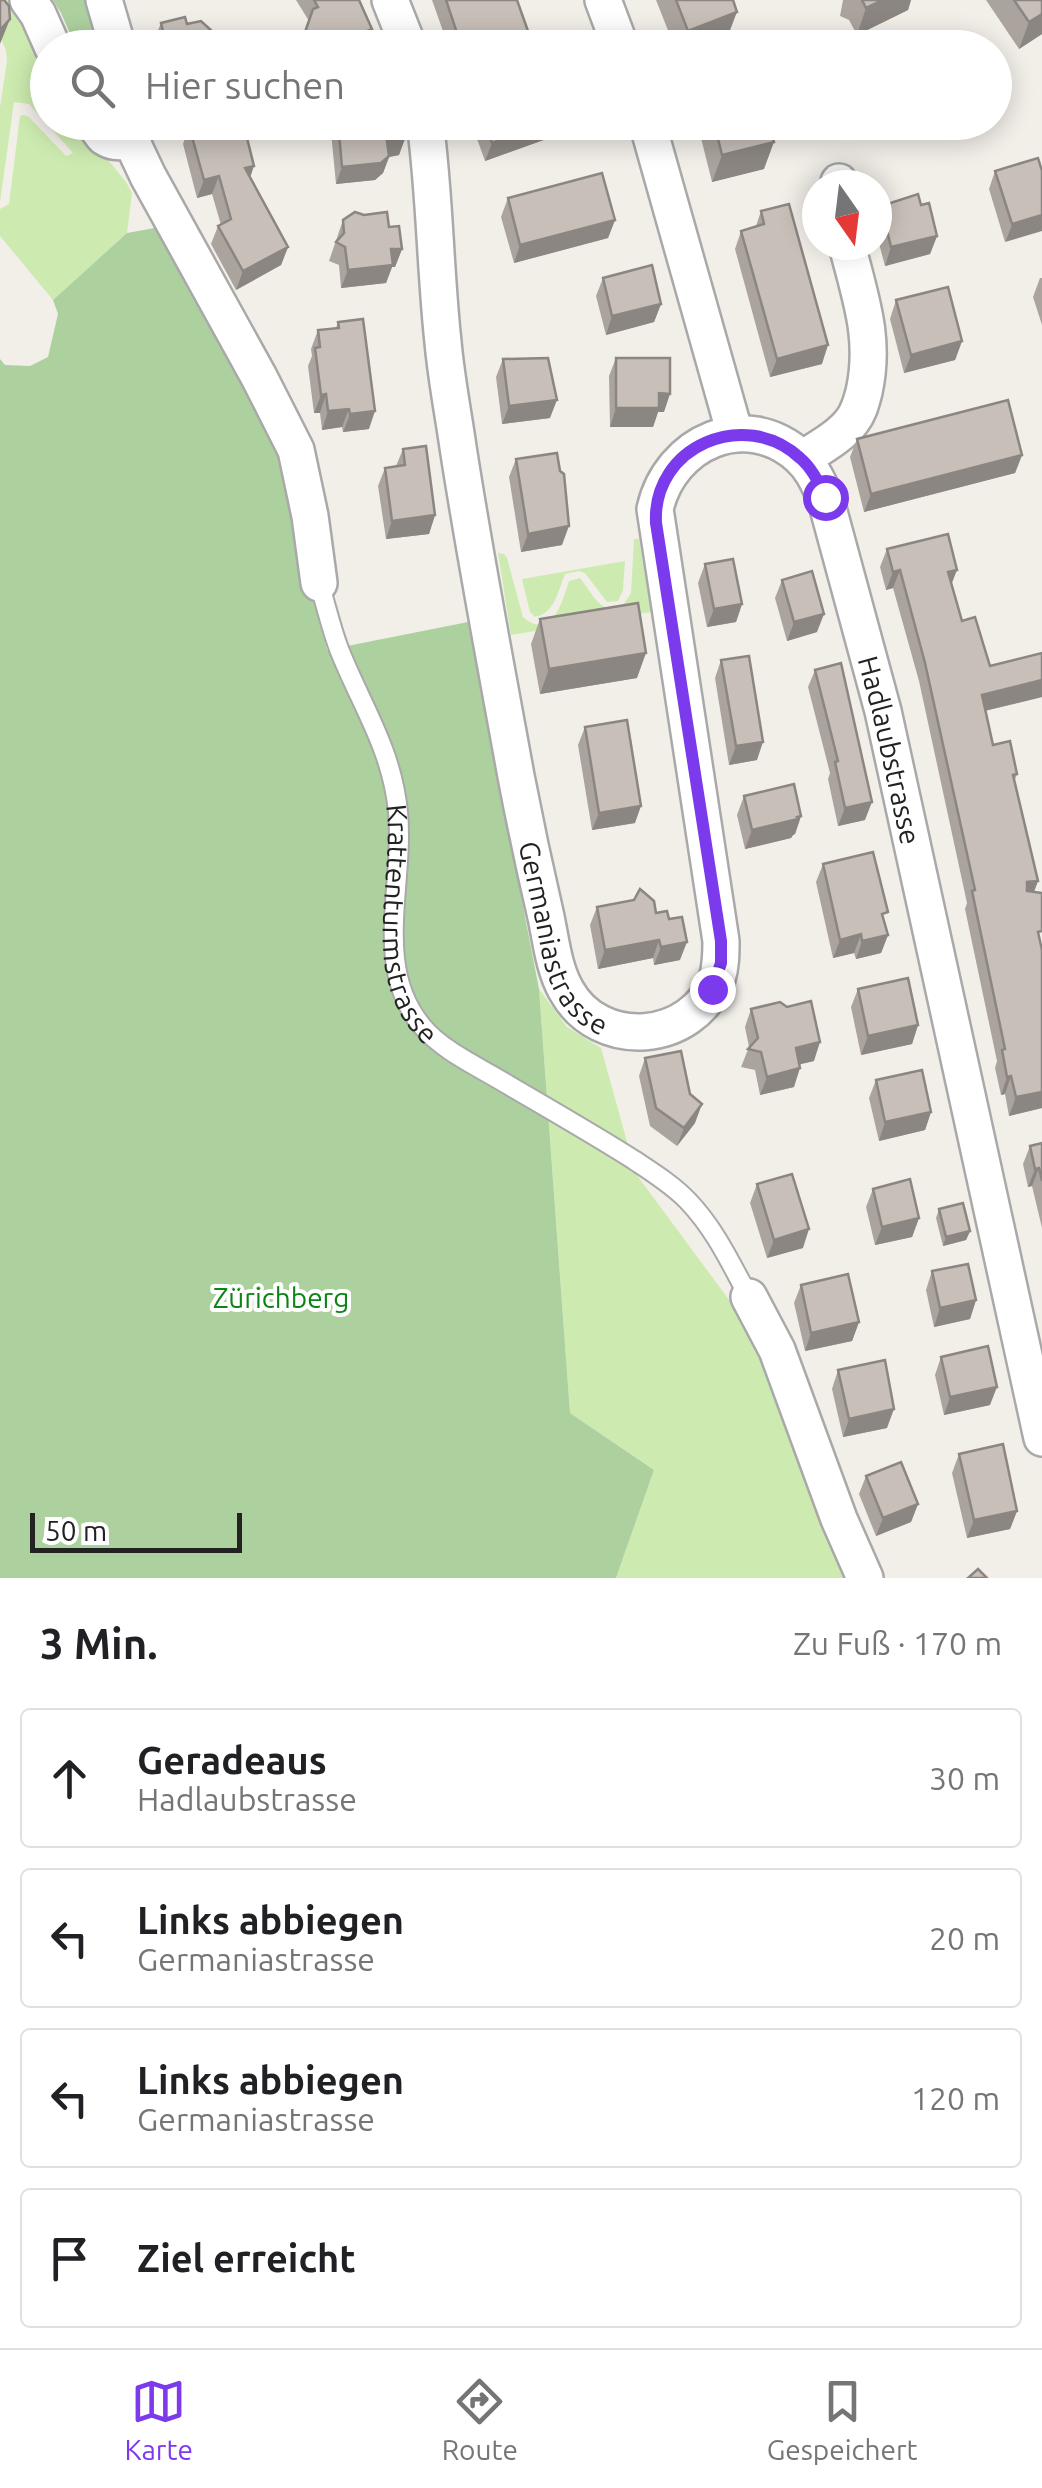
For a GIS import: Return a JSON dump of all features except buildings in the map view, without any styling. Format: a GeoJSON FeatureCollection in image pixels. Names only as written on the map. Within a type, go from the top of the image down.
{"type":"FeatureCollection","features":[{"type":"Feature","properties":{"kind":"street"},"geometry":{"type":"LineString","coordinates":[[28,0],[45,30]]}},
{"type":"Feature","properties":{"kind":"street"},"geometry":{"type":"LineString","coordinates":[[104,0],[113,30]]}},
{"type":"Feature","properties":{"kind":"street"},"geometry":{"type":"LineString","coordinates":[[390,0],[402,30]]}},
{"type":"Feature","properties":{"kind":"street"},"geometry":{"type":"LineString","coordinates":[[603,0],[614,30]]}},
{"type":"Feature","properties":{"kind":"street","name":"Krattenturmstrasse"},"geometry":{"type":"LineString","coordinates":[[137,140],[148,176],[296,450],[319,583]]}},
{"type":"Feature","properties":{"kind":"street","name":"Germaniastrasse"},"geometry":{"type":"LineString","coordinates":[[426,140],[443,344],[474,550],[525,824],[557,966],[566,991],[584,1013],[606,1027],[630,1033],[662,1030],[689,1016],[712,989],[721,963],[721,941],[655,509],[664,480],[683,456],[719,436],[735,434]]}},
{"type":"Feature","properties":{"kind":"street"},"geometry":{"type":"LineString","coordinates":[[652,140],[735,434],[758,436],[787,447],[802,459],[841,433],[853,420],[860,407],[870,349],[851,260]]}},
{"type":"Feature","properties":{"kind":"street","name":"Hadlaubstrasse"},"geometry":{"type":"LineString","coordinates":[[802,459],[816,476],[825,497],[883,711],[1042,1438]]}},
{"type":"Feature","properties":{"kind":"street","name":"Krattenturmstrasse"},"geometry":{"type":"LineString","coordinates":[[749,1298],[777,1350],[839,1519],[865,1578]]}},
{"type":"Feature","properties":{"kind":"lane","name":"Krattenturmstrasse"},"geometry":{"type":"LineString","coordinates":[[319,583],[340,649],[378,731],[392,778],[398,813],[395,962],[404,998],[413,1015],[437,1041],[612,1146],[687,1200],[716,1237],[749,1298]]}},
{"type":"Feature","properties":{"kind":"green space"},"geometry":{"type":"Polygon","coordinates":[[[0,0],[9,0],[30,30],[30,105],[14,102],[0,202],[0,107],[7,61],[0,37],[0,0]]]}},
{"type":"Feature","properties":{"kind":"green space"},"geometry":{"type":"Polygon","coordinates":[[[53,0],[89,0],[97,30],[68,30],[53,0]]]}},
{"type":"Feature","properties":{"kind":"green space"},"geometry":{"type":"Polygon","coordinates":[[[20,116],[30,118],[30,140],[51,140],[66,156],[73,153],[61,140],[92,140],[126,182],[132,193],[127,233],[53,300],[0,236],[0,209],[9,204],[20,116]]]}},
{"type":"Feature","properties":{"kind":"green space","name":"Zürichberg"},"geometry":{"type":"Polygon","coordinates":[[[160,227],[237,368],[284,466],[294,495],[327,650],[468,622],[539,989],[570,1413],[654,1470],[616,1578],[0,1578],[0,359],[5,365],[30,366],[48,357],[58,314],[53,300],[127,233],[160,227]]]}},
{"type":"Feature","properties":{"kind":"green space"},"geometry":{"type":"Polygon","coordinates":[[[634,539],[639,539],[651,612],[511,635],[498,553],[507,558],[523,617],[542,625],[555,616],[569,581],[580,578],[602,605],[622,607],[631,593],[634,539]]]}},
{"type":"Feature","properties":{"kind":"green space"},"geometry":{"type":"Polygon","coordinates":[[[625,561],[623,590],[618,601],[607,602],[585,573],[579,571],[565,574],[547,611],[535,617],[530,612],[522,579],[625,561]]]}},
{"type":"Feature","properties":{"kind":"green space"},"geometry":{"type":"Polygon","coordinates":[[[539,989],[567,1027],[601,1048],[636,1174],[744,1320],[797,1434],[848,1578],[616,1578],[654,1470],[570,1413],[539,989]]]}},
{"type":"Feature","properties":{"kind":"route"},"geometry":{"type":"LineString","coordinates":[[712,989],[721,963],[721,941],[656,523],[658,494],[673,468],[693,448],[719,436],[735,434],[758,436],[787,447],[816,476],[825,497]]}}]}
